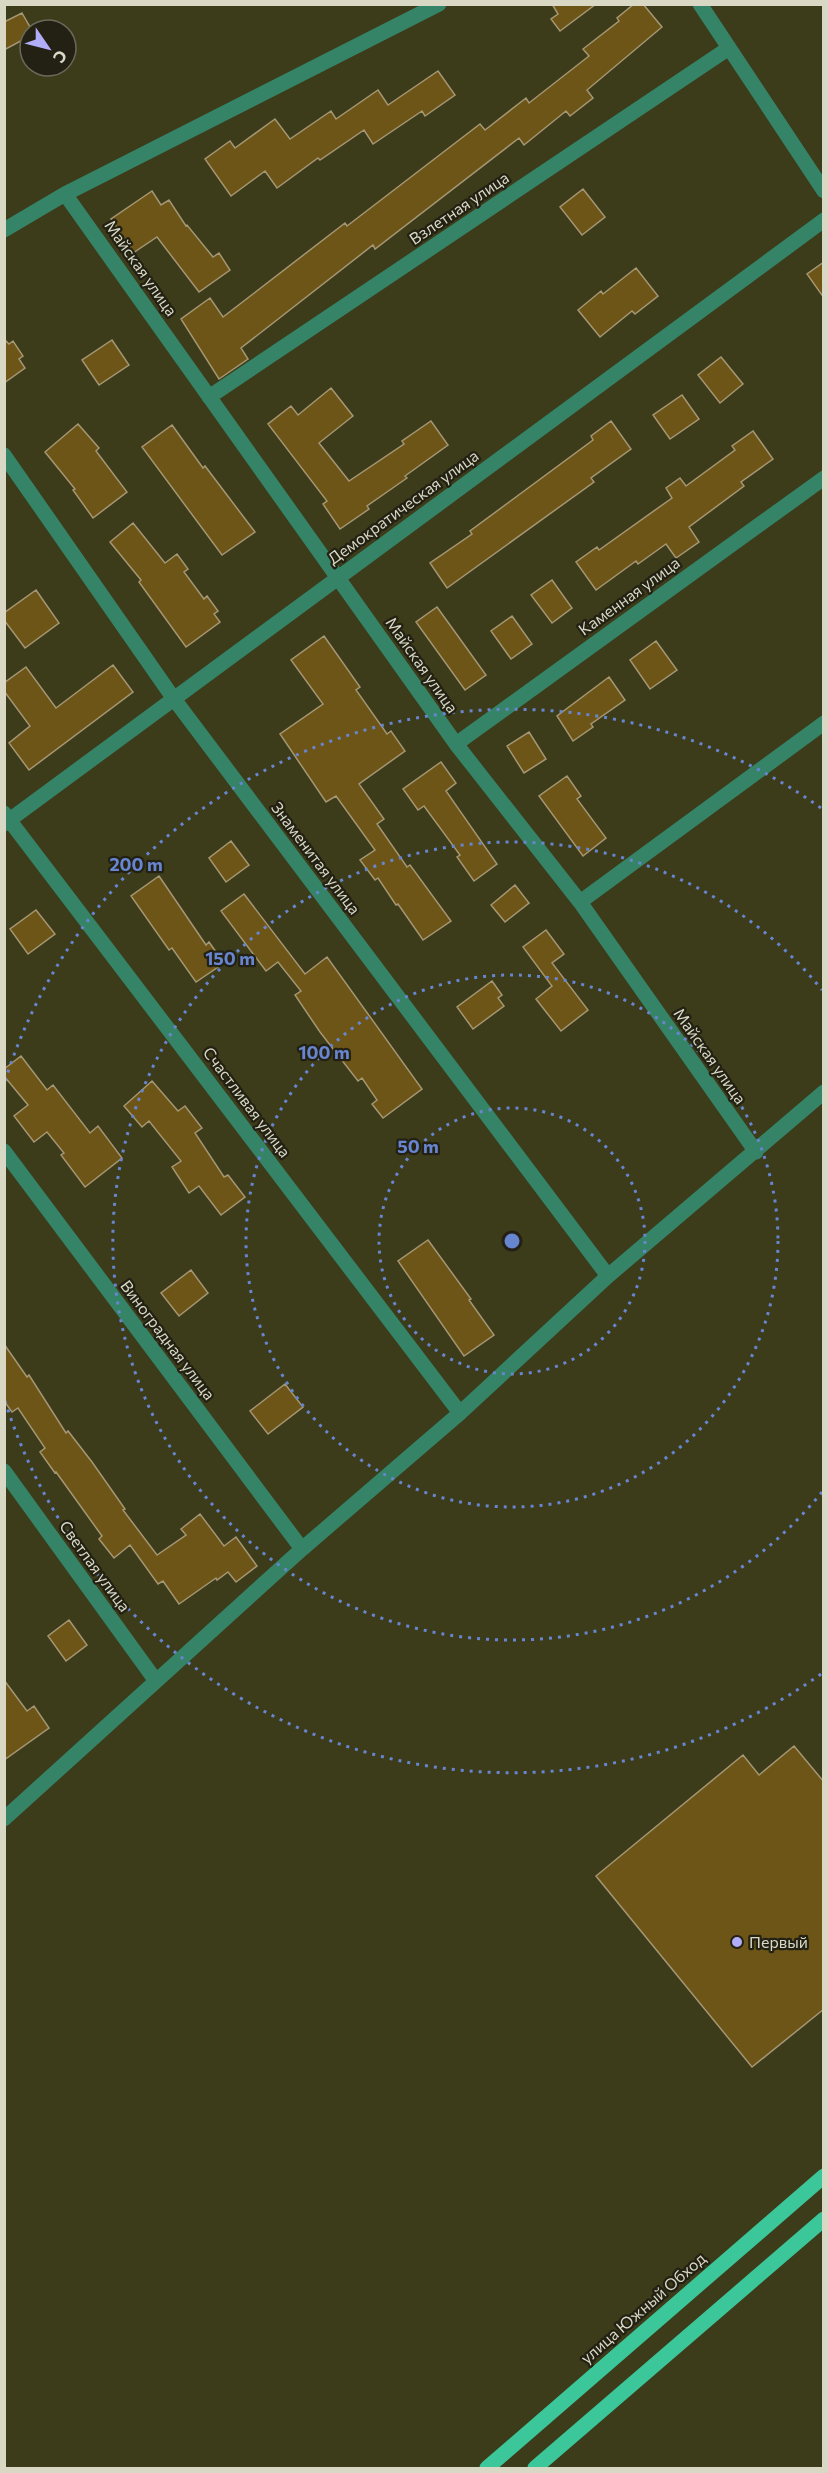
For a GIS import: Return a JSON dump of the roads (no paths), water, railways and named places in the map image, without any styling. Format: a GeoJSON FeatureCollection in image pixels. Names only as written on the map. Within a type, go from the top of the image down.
{"type":"FeatureCollection","features":[{"type":"Feature","properties":{"kind":"main road","name":"улица Южный Обход"},"geometry":{"type":"LineString","coordinates":[[487,2469],[824,2176]]}},
{"type":"Feature","properties":{"kind":"main road"},"geometry":{"type":"LineString","coordinates":[[535,2469],[824,2219]]}},
{"type":"Feature","properties":{"kind":"street"},"geometry":{"type":"LineString","coordinates":[[4,230],[65,194],[439,4]]}},
{"type":"Feature","properties":{"kind":"street"},"geometry":{"type":"LineString","coordinates":[[700,4],[824,191]]}},
{"type":"Feature","properties":{"kind":"street","name":"Взлетная улица"},"geometry":{"type":"LineString","coordinates":[[210,397],[729,48]]}},
{"type":"Feature","properties":{"kind":"street","name":"Майская улица"},"geometry":{"type":"LineString","coordinates":[[65,194],[456,744],[580,902],[756,1152]]}},
{"type":"Feature","properties":{"kind":"street","name":"Демократическая улица"},"geometry":{"type":"LineString","coordinates":[[6,819],[174,699],[824,220]]}},
{"type":"Feature","properties":{"kind":"street","name":"Знаменитая улица"},"geometry":{"type":"LineString","coordinates":[[4,455],[174,699],[608,1276]]}},
{"type":"Feature","properties":{"kind":"street","name":"Каменная улица"},"geometry":{"type":"LineString","coordinates":[[456,744],[824,478]]}},
{"type":"Feature","properties":{"kind":"street"},"geometry":{"type":"LineString","coordinates":[[580,902],[824,723]]}},
{"type":"Feature","properties":{"kind":"street","name":"Счастливая улица"},"geometry":{"type":"LineString","coordinates":[[6,819],[460,1413]]}},
{"type":"Feature","properties":{"kind":"street"},"geometry":{"type":"LineString","coordinates":[[6,1815],[302,1550],[460,1413],[608,1276],[824,1092]]}},
{"type":"Feature","properties":{"kind":"street","name":"Виноградная улица"},"geometry":{"type":"LineString","coordinates":[[4,1151],[302,1550]]}},
{"type":"Feature","properties":{"kind":"street","name":"Светлая улица"},"geometry":{"type":"LineString","coordinates":[[4,1471],[156,1681]]}},
{"type":"Feature","properties":{"kind":"place","name":"Первый"},"geometry":{"type":"Point","coordinates":[737,1942]}}]}
